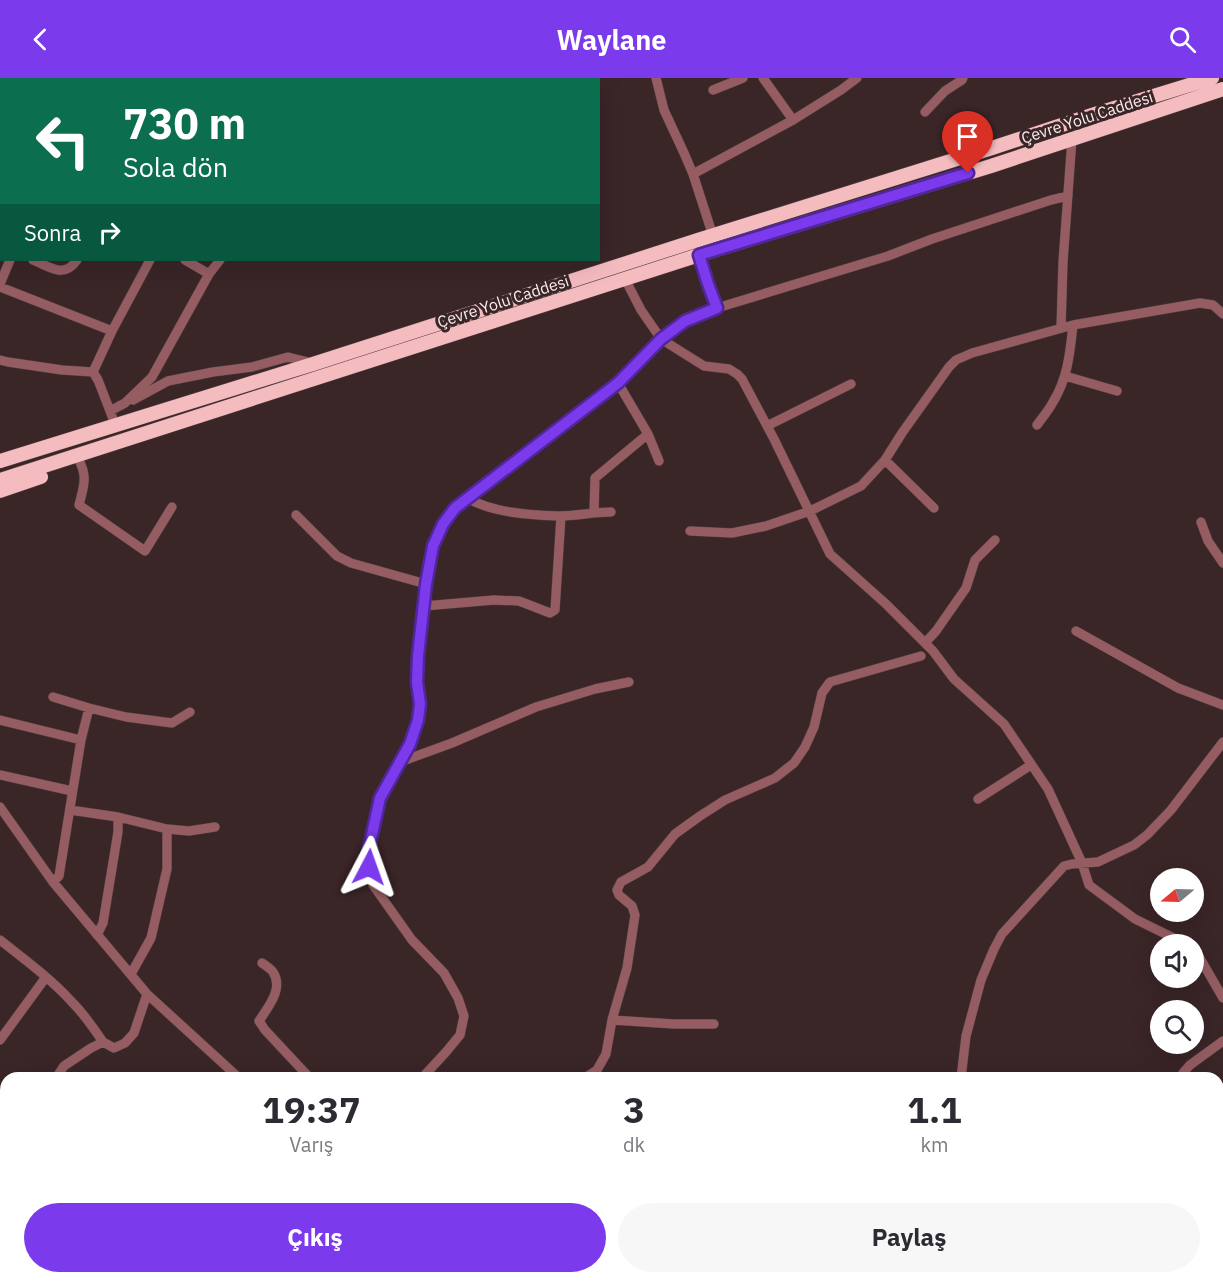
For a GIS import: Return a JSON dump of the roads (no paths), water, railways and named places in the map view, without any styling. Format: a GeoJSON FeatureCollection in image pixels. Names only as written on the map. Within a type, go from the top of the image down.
{"type":"FeatureCollection","features":[{"type":"Feature","properties":{"kind":"highway"},"geometry":{"type":"LineString","coordinates":[[1092,115],[1154,88],[1187,78]]}},
{"type":"Feature","properties":{"kind":"highway","name":"Çevre Yolu Caddesi"},"geometry":{"type":"LineString","coordinates":[[0,461],[113,418],[313,364],[1212,78]]}},
{"type":"Feature","properties":{"kind":"highway","name":"Çevre Yolu Caddesi"},"geometry":{"type":"LineString","coordinates":[[0,480],[84,455],[699,255],[991,166],[1223,89]]}},
{"type":"Feature","properties":{"kind":"highway"},"geometry":{"type":"LineString","coordinates":[[1103,129],[1185,110],[1223,97]]}},
{"type":"Feature","properties":{"kind":"highway"},"geometry":{"type":"LineString","coordinates":[[0,452],[113,418]]}},
{"type":"Feature","properties":{"kind":"highway"},"geometry":{"type":"LineString","coordinates":[[0,491],[38,478],[84,455]]}},
{"type":"Feature","properties":{"kind":"street"},"geometry":{"type":"LineString","coordinates":[[656,78],[664,110],[693,174],[713,236]]}},
{"type":"Feature","properties":{"kind":"street"},"geometry":{"type":"LineString","coordinates":[[713,90],[743,78]]}},
{"type":"Feature","properties":{"kind":"street"},"geometry":{"type":"LineString","coordinates":[[763,78],[793,120]]}},
{"type":"Feature","properties":{"kind":"street"},"geometry":{"type":"LineString","coordinates":[[693,174],[793,120],[857,78]]}},
{"type":"Feature","properties":{"kind":"street"},"geometry":{"type":"LineString","coordinates":[[925,112],[945,91],[963,78]]}},
{"type":"Feature","properties":{"kind":"street"},"geometry":{"type":"LineString","coordinates":[[1061,328],[1063,262],[1072,139]]}},
{"type":"Feature","properties":{"kind":"street"},"geometry":{"type":"LineString","coordinates":[[428,1072],[460,1035],[464,1016],[458,998],[444,972],[412,940],[373,885],[369,867],[369,848],[380,798],[410,744],[418,720],[420,704],[417,682],[418,656],[426,584],[433,546],[443,524],[455,508],[618,383],[661,339],[685,321],[717,308],[888,256],[932,239],[1068,196]]}},
{"type":"Feature","properties":{"kind":"street"},"geometry":{"type":"LineString","coordinates":[[699,255],[717,308]]}},
{"type":"Feature","properties":{"kind":"street"},"geometry":{"type":"LineString","coordinates":[[10,261],[0,286],[112,331]]}},
{"type":"Feature","properties":{"kind":"street"},"geometry":{"type":"LineString","coordinates":[[35,261],[59,271],[65,271],[76,261]]}},
{"type":"Feature","properties":{"kind":"street"},"geometry":{"type":"LineString","coordinates":[[93,372],[149,261]]}},
{"type":"Feature","properties":{"kind":"street"},"geometry":{"type":"LineString","coordinates":[[187,261],[209,274]]}},
{"type":"Feature","properties":{"kind":"street"},"geometry":{"type":"LineString","coordinates":[[93,372],[113,418],[152,377],[209,274],[219,261]]}},
{"type":"Feature","properties":{"kind":"street"},"geometry":{"type":"LineString","coordinates":[[625,279],[641,310],[661,339],[704,366],[729,369],[742,379],[830,554],[886,604],[933,651],[954,679],[1004,724],[1048,789],[1082,863],[1089,885],[1135,919],[1166,934]]}},
{"type":"Feature","properties":{"kind":"street"},"geometry":{"type":"LineString","coordinates":[[690,531],[732,532],[766,526],[810,511],[861,486],[885,460],[949,367],[956,360],[972,353],[1073,325],[1200,303],[1213,305],[1223,314]]}},
{"type":"Feature","properties":{"kind":"street"},"geometry":{"type":"LineString","coordinates":[[1036,425],[1053,402],[1065,376],[1070,358],[1073,325]]}},
{"type":"Feature","properties":{"kind":"street"},"geometry":{"type":"LineString","coordinates":[[126,403],[168,381],[252,367],[288,357],[313,364]]}},
{"type":"Feature","properties":{"kind":"street"},"geometry":{"type":"LineString","coordinates":[[0,360],[62,370],[93,372]]}},
{"type":"Feature","properties":{"kind":"street"},"geometry":{"type":"LineString","coordinates":[[1065,376],[1117,391]]}},
{"type":"Feature","properties":{"kind":"street"},"geometry":{"type":"LineString","coordinates":[[618,383],[648,434],[659,461]]}},
{"type":"Feature","properties":{"kind":"street"},"geometry":{"type":"LineString","coordinates":[[767,426],[851,384]]}},
{"type":"Feature","properties":{"kind":"street"},"geometry":{"type":"LineString","coordinates":[[594,512],[596,478],[648,434]]}},
{"type":"Feature","properties":{"kind":"street"},"geometry":{"type":"LineString","coordinates":[[84,455],[85,480],[79,505],[145,551],[172,507]]}},
{"type":"Feature","properties":{"kind":"street"},"geometry":{"type":"LineString","coordinates":[[885,460],[934,508]]}},
{"type":"Feature","properties":{"kind":"street"},"geometry":{"type":"LineString","coordinates":[[467,498],[477,504],[506,512],[561,516],[611,512]]}},
{"type":"Feature","properties":{"kind":"street"},"geometry":{"type":"LineString","coordinates":[[296,515],[337,556],[351,563],[426,584]]}},
{"type":"Feature","properties":{"kind":"street"},"geometry":{"type":"LineString","coordinates":[[424,606],[494,600],[519,601],[550,613],[555,610],[561,516]]}},
{"type":"Feature","properties":{"kind":"street"},"geometry":{"type":"LineString","coordinates":[[1201,522],[1208,541],[1223,562]]}},
{"type":"Feature","properties":{"kind":"street"},"geometry":{"type":"LineString","coordinates":[[925,643],[966,588],[975,560],[995,540]]}},
{"type":"Feature","properties":{"kind":"street"},"geometry":{"type":"LineString","coordinates":[[1076,631],[1178,688],[1223,705]]}},
{"type":"Feature","properties":{"kind":"street"},"geometry":{"type":"LineString","coordinates":[[594,1072],[606,1054],[612,1020],[627,968],[635,922],[632,906],[619,895],[617,890],[621,882],[648,867],[675,834],[700,816],[725,800],[775,778],[794,763],[814,728],[822,693],[830,682],[921,656]]}},
{"type":"Feature","properties":{"kind":"street"},"geometry":{"type":"LineString","coordinates":[[400,762],[536,708],[595,689],[629,682]]}},
{"type":"Feature","properties":{"kind":"street"},"geometry":{"type":"LineString","coordinates":[[53,697],[126,717],[172,723],[190,712]]}},
{"type":"Feature","properties":{"kind":"street"},"geometry":{"type":"LineString","coordinates":[[52,882],[59,876],[81,740],[89,708]]}},
{"type":"Feature","properties":{"kind":"street"},"geometry":{"type":"LineString","coordinates":[[0,720],[81,740]]}},
{"type":"Feature","properties":{"kind":"street"},"geometry":{"type":"LineString","coordinates":[[961,1072],[966,1036],[981,980],[1002,934],[1064,866],[1098,862],[1141,840],[1171,810],[1223,742]]}},
{"type":"Feature","properties":{"kind":"street"},"geometry":{"type":"LineString","coordinates":[[978,799],[1031,765]]}},
{"type":"Feature","properties":{"kind":"street"},"geometry":{"type":"LineString","coordinates":[[0,775],[72,791]]}},
{"type":"Feature","properties":{"kind":"street"},"geometry":{"type":"LineString","coordinates":[[1,809],[52,882],[147,994],[232,1072]]}},
{"type":"Feature","properties":{"kind":"street"},"geometry":{"type":"LineString","coordinates":[[70,810],[118,817],[167,829],[189,831],[215,826]]}},
{"type":"Feature","properties":{"kind":"street"},"geometry":{"type":"LineString","coordinates":[[97,935],[103,923],[118,832],[118,817]]}},
{"type":"Feature","properties":{"kind":"street"},"geometry":{"type":"LineString","coordinates":[[131,974],[151,939],[167,869],[167,829]]}},
{"type":"Feature","properties":{"kind":"street"},"geometry":{"type":"LineString","coordinates":[[0,940],[71,1000],[103,1041],[114,1048],[134,1033],[147,994]]}},
{"type":"Feature","properties":{"kind":"street"},"geometry":{"type":"LineString","coordinates":[[262,963],[273,972],[276,985],[274,998],[259,1021],[304,1072]]}},
{"type":"Feature","properties":{"kind":"street"},"geometry":{"type":"LineString","coordinates":[[1204,965],[1223,998]]}},
{"type":"Feature","properties":{"kind":"street"},"geometry":{"type":"LineString","coordinates":[[0,1040],[46,977]]}},
{"type":"Feature","properties":{"kind":"street"},"geometry":{"type":"LineString","coordinates":[[612,1020],[714,1024]]}},
{"type":"Feature","properties":{"kind":"street"},"geometry":{"type":"LineString","coordinates":[[60,1072],[64,1066],[103,1041]]}},
{"type":"Feature","properties":{"kind":"street"},"geometry":{"type":"LineString","coordinates":[[1185,1072],[1190,1065],[1223,1041]]}}]}
